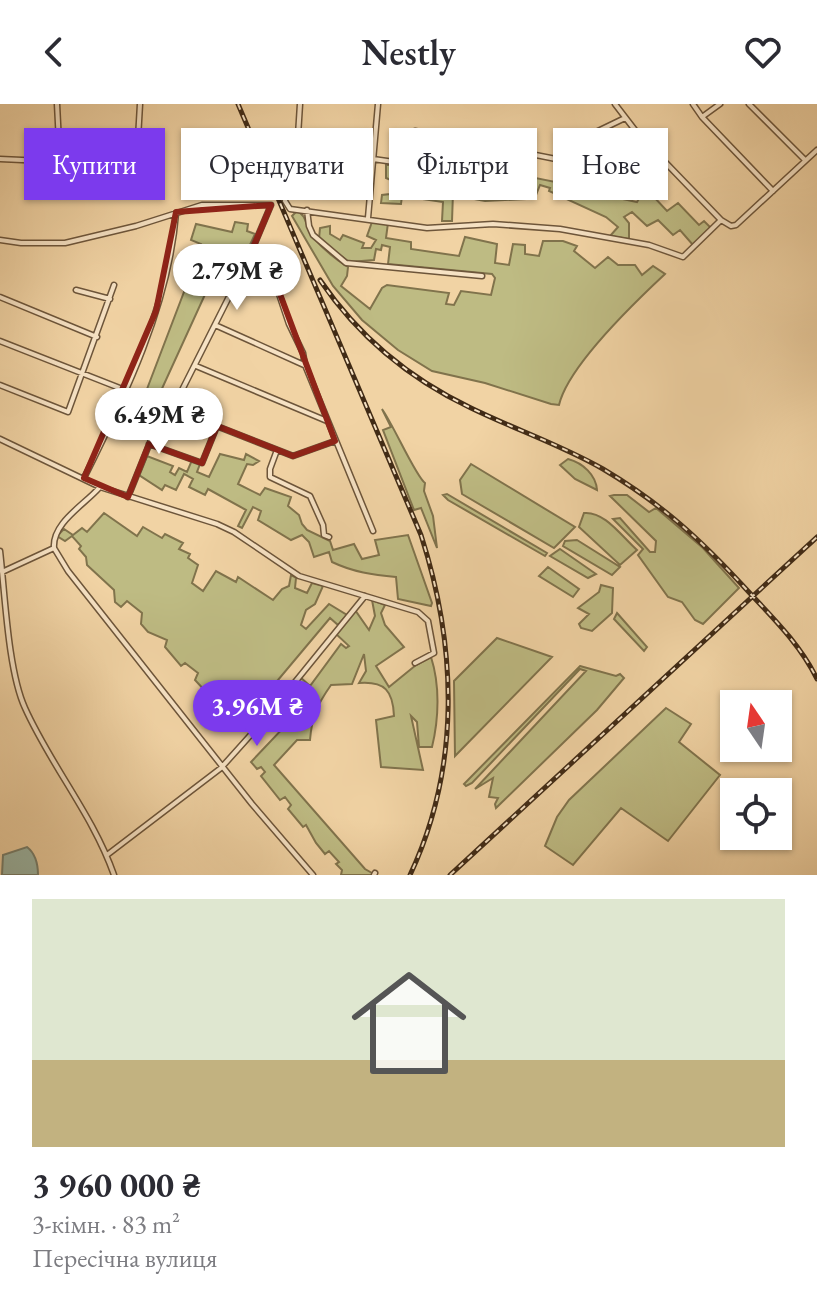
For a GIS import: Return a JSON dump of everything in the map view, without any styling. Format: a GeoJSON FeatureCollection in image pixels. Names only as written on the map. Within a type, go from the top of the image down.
{"type":"FeatureCollection","features":[{"type":"Feature","properties":{"kind":"street"},"geometry":{"type":"LineString","coordinates":[[57,104],[58,128]]}},
{"type":"Feature","properties":{"kind":"street"},"geometry":{"type":"LineString","coordinates":[[139,128],[140,104]]}},
{"type":"Feature","properties":{"kind":"street"},"geometry":{"type":"LineString","coordinates":[[298,128],[300,104]]}},
{"type":"Feature","properties":{"kind":"street"},"geometry":{"type":"LineString","coordinates":[[378,104],[373,159],[400,162],[407,157],[411,135],[415,131],[553,158]]}},
{"type":"Feature","properties":{"kind":"street"},"geometry":{"type":"LineString","coordinates":[[615,104],[721,220],[731,226],[736,225],[817,150]]}},
{"type":"Feature","properties":{"kind":"street"},"geometry":{"type":"LineString","coordinates":[[693,104],[773,191]]}},
{"type":"Feature","properties":{"kind":"street"},"geometry":{"type":"LineString","coordinates":[[702,117],[720,104]]}},
{"type":"Feature","properties":{"kind":"street"},"geometry":{"type":"LineString","coordinates":[[749,104],[805,160]]}},
{"type":"Feature","properties":{"kind":"street"},"geometry":{"type":"LineString","coordinates":[[604,128],[625,118]]}},
{"type":"Feature","properties":{"kind":"street"},"geometry":{"type":"LineString","coordinates":[[0,159],[24,160]]}},
{"type":"Feature","properties":{"kind":"street"},"geometry":{"type":"LineString","coordinates":[[285,200],[290,209],[427,228],[493,224],[560,229],[649,245],[683,257],[721,220]]}},
{"type":"Feature","properties":{"kind":"street"},"geometry":{"type":"LineString","coordinates":[[368,218],[369,200]]}},
{"type":"Feature","properties":{"kind":"street"},"geometry":{"type":"LineString","coordinates":[[0,240],[65,243],[136,226],[202,205],[271,205],[250,255],[173,408]]}},
{"type":"Feature","properties":{"kind":"street"},"geometry":{"type":"LineString","coordinates":[[307,210],[313,235],[346,263],[482,276]]}},
{"type":"Feature","properties":{"kind":"street"},"geometry":{"type":"LineString","coordinates":[[84,478],[156,311],[170,262],[176,212]]}},
{"type":"Feature","properties":{"kind":"street"},"geometry":{"type":"LineString","coordinates":[[250,255],[271,270],[305,365],[373,531]]}},
{"type":"Feature","properties":{"kind":"street"},"geometry":{"type":"LineString","coordinates":[[0,385],[68,412],[114,285]]}},
{"type":"Feature","properties":{"kind":"street"},"geometry":{"type":"LineString","coordinates":[[76,290],[110,299]]}},
{"type":"Feature","properties":{"kind":"street"},"geometry":{"type":"LineString","coordinates":[[0,297],[97,337]]}},
{"type":"Feature","properties":{"kind":"street"},"geometry":{"type":"LineString","coordinates":[[215,325],[305,365]]}},
{"type":"Feature","properties":{"kind":"street"},"geometry":{"type":"LineString","coordinates":[[0,341],[293,456],[335,441]]}},
{"type":"Feature","properties":{"kind":"street"},"geometry":{"type":"LineString","coordinates":[[195,366],[327,421]]}},
{"type":"Feature","properties":{"kind":"street"},"geometry":{"type":"LineString","coordinates":[[128,497],[165,405]]}},
{"type":"Feature","properties":{"kind":"street"},"geometry":{"type":"LineString","coordinates":[[149,444],[202,463],[217,426]]}},
{"type":"Feature","properties":{"kind":"street"},"geometry":{"type":"LineString","coordinates":[[0,439],[100,487],[217,524],[299,576],[418,612],[428,621],[434,653],[415,663]]}},
{"type":"Feature","properties":{"kind":"street"},"geometry":{"type":"LineString","coordinates":[[277,450],[270,477],[310,496],[323,525],[324,535],[329,537]]}},
{"type":"Feature","properties":{"kind":"street"},"geometry":{"type":"LineString","coordinates":[[100,487],[59,528],[54,538],[54,548],[68,571],[170,702],[313,875]]}},
{"type":"Feature","properties":{"kind":"street"},"geometry":{"type":"LineString","coordinates":[[1,572],[54,548]]}},
{"type":"Feature","properties":{"kind":"street"},"geometry":{"type":"LineString","coordinates":[[0,551],[14,663],[25,709],[88,816],[114,875]]}},
{"type":"Feature","properties":{"kind":"street"},"geometry":{"type":"LineString","coordinates":[[107,855],[200,787],[223,765],[265,719],[365,596]]}},
{"type":"Feature","properties":{"kind":"highlighted area"},"geometry":{"type":"Polygon","coordinates":[[[271,205],[250,255],[271,270],[335,441],[293,456],[217,426],[202,463],[149,444],[128,497],[84,478],[156,311],[176,212],[271,205]]]}},
{"type":"Feature","properties":{"kind":"shaded area"},"geometry":{"type":"Polygon","coordinates":[[[386,165],[389,165],[389,179],[386,178],[386,165]]]}},
{"type":"Feature","properties":{"kind":"shaded area"},"geometry":{"type":"Polygon","coordinates":[[[537,178],[553,182],[553,193],[549,191],[550,188],[540,185],[537,192],[537,178]]]}},
{"type":"Feature","properties":{"kind":"shaded area"},"geometry":{"type":"Polygon","coordinates":[[[389,194],[389,200],[402,200],[401,204],[381,203],[382,195],[389,194]]]}},
{"type":"Feature","properties":{"kind":"shaded area"},"geometry":{"type":"Polygon","coordinates":[[[429,200],[453,200],[452,221],[442,221],[443,202],[429,200]]]}},
{"type":"Feature","properties":{"kind":"shaded area"},"geometry":{"type":"Polygon","coordinates":[[[569,200],[657,200],[667,211],[678,203],[699,225],[704,221],[711,228],[693,245],[680,230],[673,235],[658,220],[647,226],[632,212],[624,217],[629,223],[629,239],[610,236],[618,227],[606,217],[569,200]]]}},
{"type":"Feature","properties":{"kind":"shaded area"},"geometry":{"type":"Polygon","coordinates":[[[297,211],[303,216],[310,234],[329,254],[348,267],[341,286],[370,309],[387,285],[449,293],[446,304],[454,305],[461,291],[491,295],[495,278],[492,274],[388,264],[390,247],[382,245],[381,250],[376,249],[374,260],[349,262],[319,239],[320,228],[330,226],[330,234],[340,240],[343,235],[364,243],[362,248],[371,248],[376,240],[367,236],[372,222],[388,223],[386,238],[411,242],[411,249],[459,256],[465,237],[497,244],[495,263],[509,265],[513,244],[525,245],[525,254],[539,256],[543,241],[563,241],[577,246],[574,251],[595,268],[608,257],[618,265],[635,265],[642,275],[653,266],[665,274],[589,354],[565,389],[559,405],[551,404],[485,383],[432,371],[398,350],[362,320],[333,286],[292,216],[297,211]]]}},
{"type":"Feature","properties":{"kind":"shaded area"},"geometry":{"type":"Polygon","coordinates":[[[235,222],[248,224],[247,231],[255,234],[237,273],[218,266],[160,393],[147,389],[187,284],[194,252],[199,251],[201,244],[191,240],[196,224],[232,232],[235,222]]]}},
{"type":"Feature","properties":{"kind":"shaded area"},"geometry":{"type":"Polygon","coordinates":[[[382,409],[425,483],[424,491],[433,516],[437,548],[421,508],[414,510],[383,430],[391,427],[382,409]]]}},
{"type":"Feature","properties":{"kind":"shaded area"},"geometry":{"type":"Polygon","coordinates":[[[220,454],[244,460],[246,454],[259,461],[253,465],[247,464],[238,484],[260,495],[265,488],[291,497],[288,506],[299,515],[302,524],[307,530],[330,541],[333,550],[354,544],[362,559],[379,555],[375,540],[408,535],[431,606],[398,599],[396,577],[340,565],[332,562],[329,552],[314,557],[309,542],[302,535],[291,540],[258,520],[261,511],[253,507],[242,528],[238,526],[246,510],[208,489],[205,495],[189,487],[193,479],[184,474],[176,490],[165,485],[162,490],[139,475],[147,456],[173,466],[170,472],[175,475],[179,468],[187,472],[192,460],[200,464],[197,472],[209,477],[220,454]]]}},
{"type":"Feature","properties":{"kind":"shaded area"},"geometry":{"type":"Polygon","coordinates":[[[568,459],[588,470],[597,490],[575,479],[560,465],[568,459]]]}},
{"type":"Feature","properties":{"kind":"shaded area"},"geometry":{"type":"Polygon","coordinates":[[[471,464],[575,527],[554,548],[462,494],[460,480],[471,464]]]}},
{"type":"Feature","properties":{"kind":"shaded area"},"geometry":{"type":"Polygon","coordinates":[[[447,494],[547,553],[545,556],[448,500],[443,495],[447,494]]]}},
{"type":"Feature","properties":{"kind":"shaded area"},"geometry":{"type":"Polygon","coordinates":[[[627,495],[649,512],[656,508],[703,548],[739,588],[703,624],[695,620],[682,602],[668,597],[638,555],[643,549],[613,519],[620,518],[650,552],[655,552],[656,541],[610,496],[627,495]]]}},
{"type":"Feature","properties":{"kind":"shaded area"},"geometry":{"type":"Polygon","coordinates":[[[104,513],[137,536],[143,527],[162,538],[165,534],[183,543],[179,549],[190,554],[188,558],[198,565],[192,583],[203,591],[216,571],[236,582],[238,577],[273,600],[289,586],[291,575],[296,578],[295,588],[307,593],[312,583],[323,586],[315,604],[306,610],[301,625],[306,629],[329,604],[347,615],[338,625],[330,618],[278,680],[234,722],[195,680],[198,673],[185,663],[181,666],[165,647],[167,640],[148,632],[141,624],[142,613],[127,601],[121,607],[115,602],[114,590],[87,565],[86,557],[79,549],[81,546],[72,536],[65,541],[57,536],[64,529],[73,535],[82,528],[87,532],[104,513]]]}},
{"type":"Feature","properties":{"kind":"shaded area"},"geometry":{"type":"Polygon","coordinates":[[[584,513],[592,513],[606,520],[637,550],[620,565],[579,527],[584,513]]]}},
{"type":"Feature","properties":{"kind":"shaded area"},"geometry":{"type":"Polygon","coordinates":[[[577,540],[620,567],[612,575],[563,546],[565,541],[577,540]]]}},
{"type":"Feature","properties":{"kind":"shaded area"},"geometry":{"type":"Polygon","coordinates":[[[560,549],[596,574],[588,578],[550,556],[560,549]]]}},
{"type":"Feature","properties":{"kind":"shaded area"},"geometry":{"type":"Polygon","coordinates":[[[548,567],[579,589],[573,597],[539,576],[548,567]]]}},
{"type":"Feature","properties":{"kind":"shaded area"},"geometry":{"type":"Polygon","coordinates":[[[601,585],[613,588],[612,613],[592,631],[581,628],[579,624],[589,614],[578,608],[599,592],[601,585]]]}},
{"type":"Feature","properties":{"kind":"shaded area"},"geometry":{"type":"Polygon","coordinates":[[[372,600],[385,605],[381,613],[385,625],[404,647],[376,666],[389,687],[431,657],[438,702],[432,747],[419,747],[417,722],[411,716],[423,770],[381,767],[376,720],[394,716],[392,700],[381,686],[359,683],[366,671],[364,654],[352,684],[331,685],[326,692],[314,717],[310,740],[297,740],[274,765],[365,869],[372,873],[341,875],[342,870],[336,864],[339,862],[329,851],[325,854],[306,825],[303,827],[288,809],[291,805],[285,797],[280,800],[261,776],[265,772],[261,767],[257,769],[251,762],[285,726],[290,730],[295,725],[290,720],[305,702],[290,688],[299,676],[310,686],[341,644],[346,648],[349,646],[336,634],[355,610],[369,630],[375,616],[372,600]]]}},
{"type":"Feature","properties":{"kind":"shaded area"},"geometry":{"type":"Polygon","coordinates":[[[617,613],[647,647],[644,651],[614,619],[617,613]]]}},
{"type":"Feature","properties":{"kind":"shaded area"},"geometry":{"type":"Polygon","coordinates":[[[497,638],[552,657],[455,756],[454,681],[497,638]]]}},
{"type":"Feature","properties":{"kind":"shaded area"},"geometry":{"type":"Polygon","coordinates":[[[580,666],[616,676],[620,674],[624,678],[597,710],[496,808],[498,798],[489,797],[493,778],[475,789],[586,671],[580,669],[466,786],[464,784],[580,666]]]}},
{"type":"Feature","properties":{"kind":"shaded area"},"geometry":{"type":"Polygon","coordinates":[[[666,708],[691,724],[679,742],[720,775],[668,841],[621,808],[573,865],[545,846],[557,817],[569,800],[666,708]]]}},
{"type":"Feature","properties":{"kind":"shaded area"},"geometry":{"type":"Polygon","coordinates":[[[27,847],[36,860],[38,875],[2,875],[3,855],[27,847]]]}},
{"type":"Feature","properties":{"kind":"railway"},"geometry":{"type":"LineString","coordinates":[[238,104],[421,535],[433,577],[447,663],[445,749],[427,834],[410,875]]}},
{"type":"Feature","properties":{"kind":"railway"},"geometry":{"type":"LineString","coordinates":[[320,280],[351,320],[406,370],[471,408],[587,460],[662,509],[713,554],[775,621],[802,654],[817,679]]}},
{"type":"Feature","properties":{"kind":"railway"},"geometry":{"type":"LineString","coordinates":[[450,875],[817,537]]}}]}
